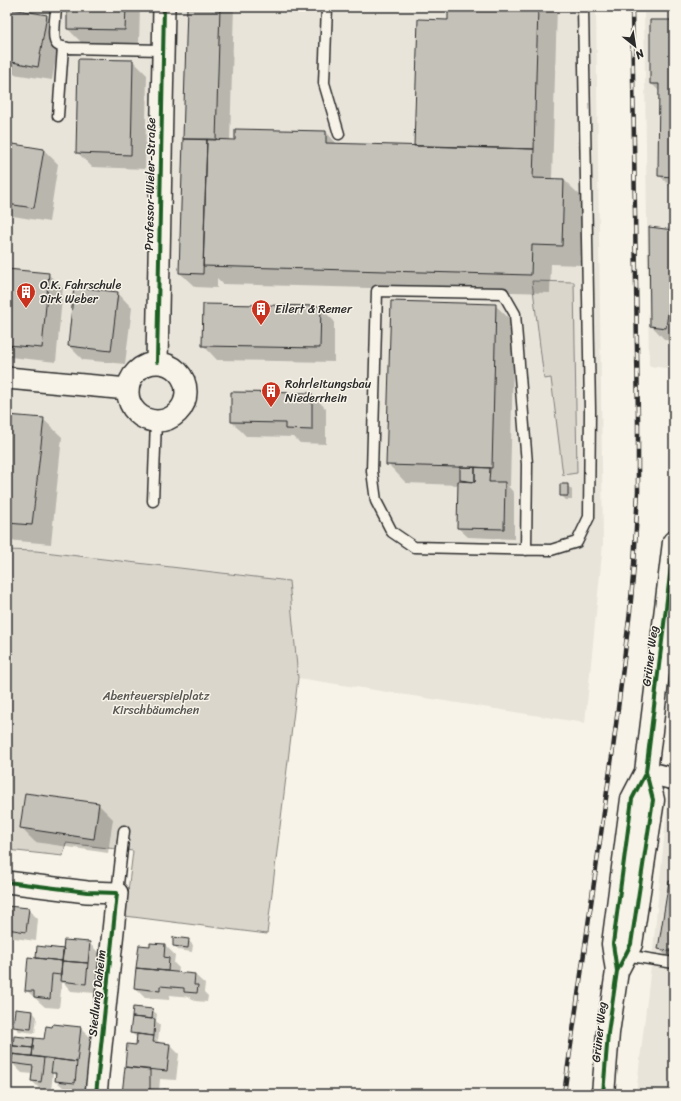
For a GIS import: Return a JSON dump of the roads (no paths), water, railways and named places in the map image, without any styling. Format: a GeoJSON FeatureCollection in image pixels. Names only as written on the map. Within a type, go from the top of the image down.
{"type":"FeatureCollection","features":[{"type":"Feature","properties":{"kind":"street","name":"Professor-Wieler-Straße"},"geometry":{"type":"LineString","coordinates":[[157,362],[164,7]]}},
{"type":"Feature","properties":{"kind":"street"},"geometry":{"type":"LineString","coordinates":[[157,362],[172,366],[183,377],[187,392],[182,407],[171,418],[156,421],[141,416],[130,405],[128,389],[132,375],[143,366],[157,362]]}},
{"type":"Feature","properties":{"kind":"street"},"geometry":{"type":"LineString","coordinates":[[7,378],[128,389]]}},
{"type":"Feature","properties":{"kind":"street","name":"Grüner Weg"},"geometry":{"type":"LineString","coordinates":[[603,1094],[608,1033],[621,963],[613,944],[632,799],[646,772],[674,542]]}},
{"type":"Feature","properties":{"kind":"street"},"geometry":{"type":"LineString","coordinates":[[646,772],[674,779]]}},
{"type":"Feature","properties":{"kind":"street"},"geometry":{"type":"LineString","coordinates":[[7,882],[87,892],[117,893]]}},
{"type":"Feature","properties":{"kind":"street","name":"Siedlung Daheim"},"geometry":{"type":"LineString","coordinates":[[96,1094],[117,893]]}},
{"type":"Feature","properties":{"kind":"lane"},"geometry":{"type":"LineString","coordinates":[[56,7],[56,43],[59,46],[68,48],[162,50]]}},
{"type":"Feature","properties":{"kind":"lane"},"geometry":{"type":"LineString","coordinates":[[327,7],[324,83],[339,134]]}},
{"type":"Feature","properties":{"kind":"lane"},"geometry":{"type":"LineString","coordinates":[[526,550],[527,464],[515,314],[503,293],[377,291],[372,472],[376,501],[392,532],[414,547],[526,550],[551,550],[577,542],[589,517],[590,411],[583,7]]}},
{"type":"Feature","properties":{"kind":"lane"},"geometry":{"type":"LineString","coordinates":[[58,116],[63,47]]}},
{"type":"Feature","properties":{"kind":"lane"},"geometry":{"type":"LineString","coordinates":[[152,501],[156,421]]}},
{"type":"Feature","properties":{"kind":"lane"},"geometry":{"type":"LineString","coordinates":[[117,893],[124,831]]}},
{"type":"Feature","properties":{"kind":"lane"},"geometry":{"type":"LineString","coordinates":[[621,963],[674,963]]}},
{"type":"Feature","properties":{"kind":"railway"},"geometry":{"type":"LineString","coordinates":[[564,1094],[613,749],[630,611],[634,565],[638,491],[638,418],[632,7]]}},
{"type":"Feature","properties":{"kind":"place","name":"O.K. Fahrschule Dirk Weber"},"geometry":{"type":"Point","coordinates":[26,309]}},
{"type":"Feature","properties":{"kind":"place","name":"Eilert & Remer"},"geometry":{"type":"Point","coordinates":[261,326]}},
{"type":"Feature","properties":{"kind":"place","name":"Rohrleitungsbau Niederrhein"},"geometry":{"type":"Point","coordinates":[271,408]}},
{"type":"Feature","properties":{"kind":"park label","name":"Abenteuerspielplatz Kirschbäumchen"},"geometry":{"type":"Point","coordinates":[156,703]}}]}
